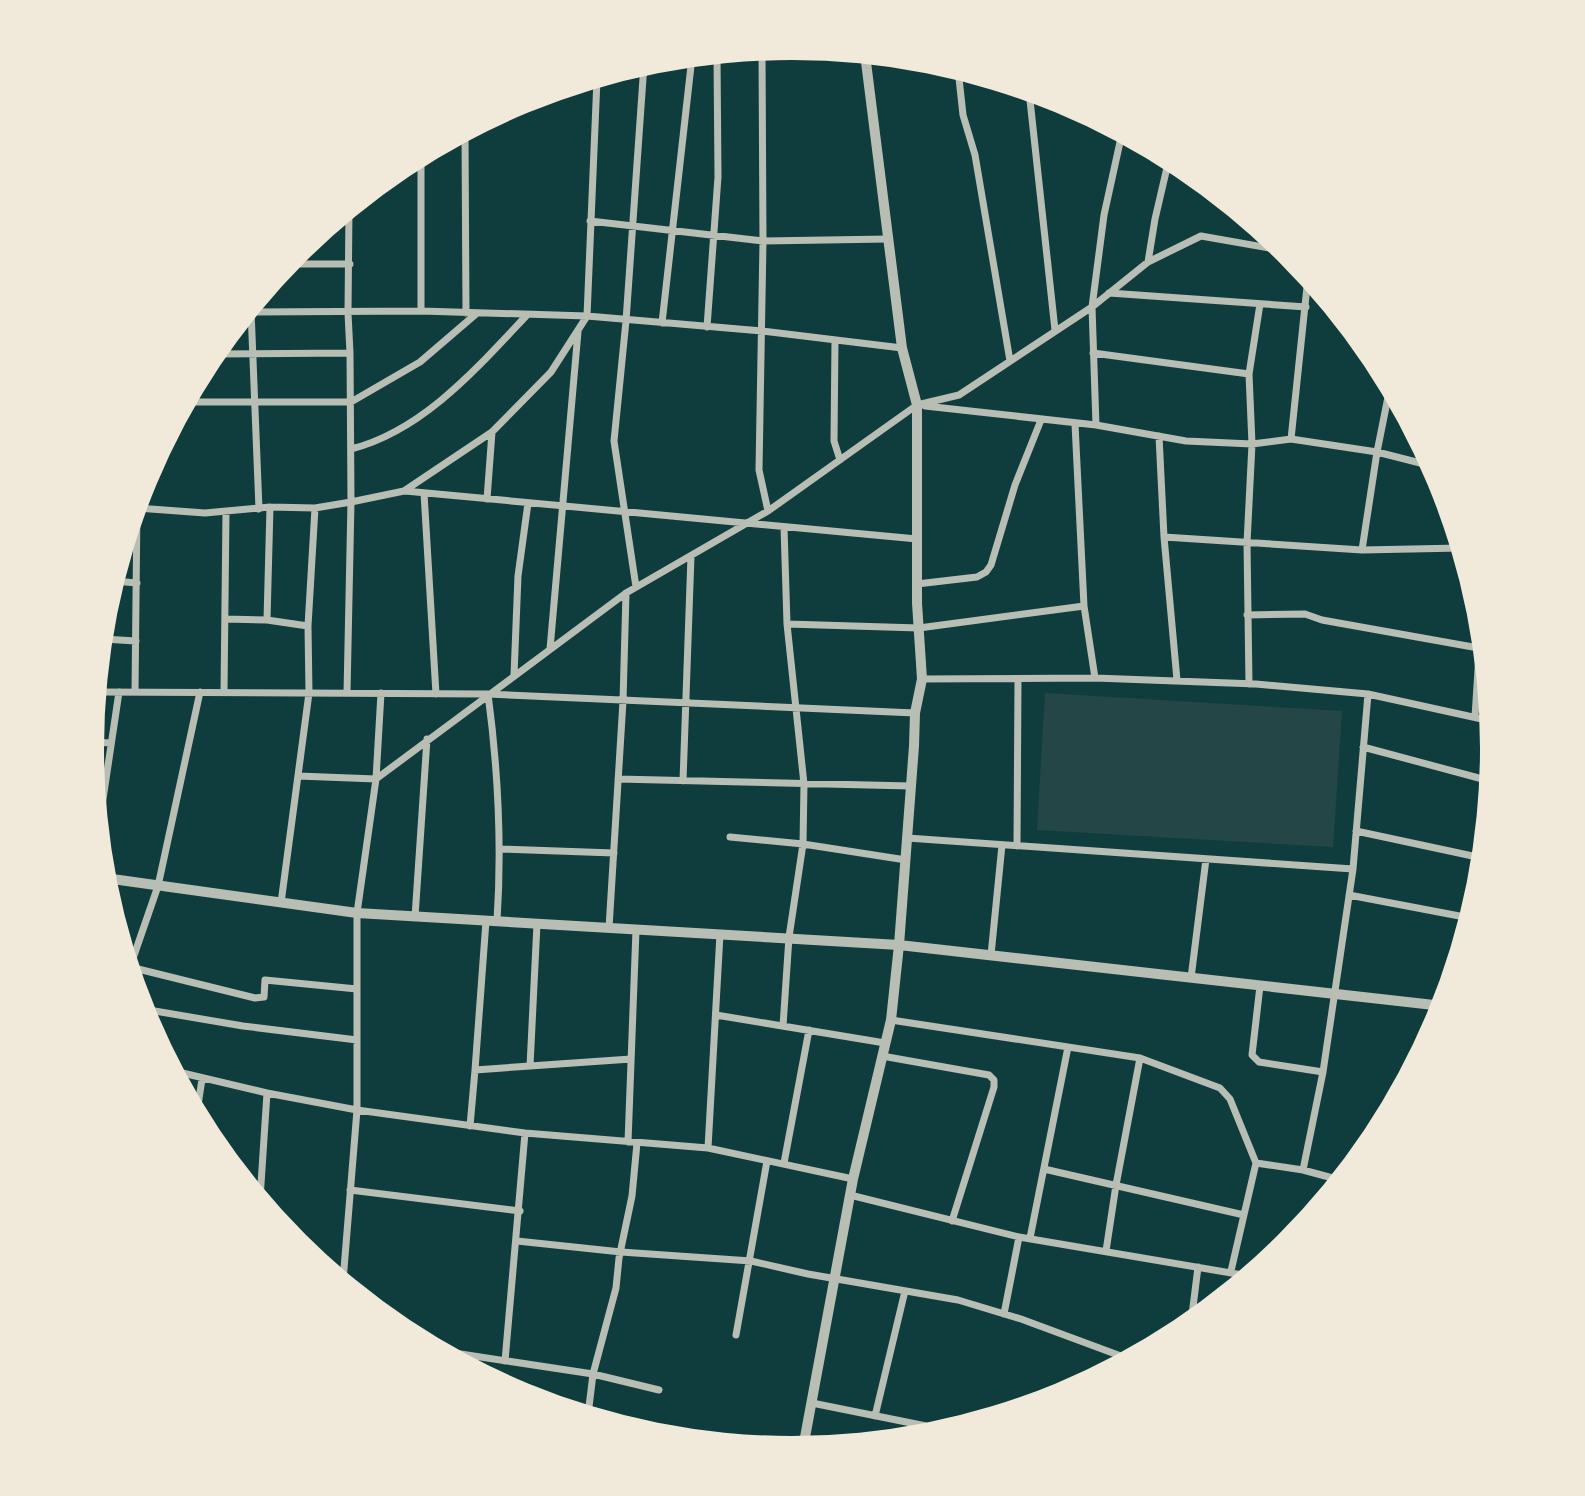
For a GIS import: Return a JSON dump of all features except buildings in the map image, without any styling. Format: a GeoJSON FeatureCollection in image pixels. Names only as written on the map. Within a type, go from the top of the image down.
{"type":"FeatureCollection","features":[{"type":"Feature","properties":{"kind":"street"},"geometry":{"type":"LineString","coordinates":[[762,61],[763,241],[759,470],[768,511]]}},
{"type":"Feature","properties":{"kind":"street"},"geometry":{"type":"LineString","coordinates":[[707,327],[718,177],[717,64]]}},
{"type":"Feature","properties":{"kind":"street"},"geometry":{"type":"LineString","coordinates":[[805,1436],[853,1179],[891,1020],[899,945],[915,713],[922,680],[917,584],[917,405],[902,348],[866,64]]}},
{"type":"Feature","properties":{"kind":"street"},"geometry":{"type":"LineString","coordinates":[[662,323],[691,67]]}},
{"type":"Feature","properties":{"kind":"street"},"geometry":{"type":"LineString","coordinates":[[636,587],[614,441],[626,321],[643,76]]}},
{"type":"Feature","properties":{"kind":"street"},"geometry":{"type":"LineString","coordinates":[[959,80],[963,115],[975,155],[1010,361]]}},
{"type":"Feature","properties":{"kind":"street"},"geometry":{"type":"LineString","coordinates":[[404,491],[492,432],[551,372],[587,316],[597,88]]}},
{"type":"Feature","properties":{"kind":"street"},"geometry":{"type":"LineString","coordinates":[[1030,102],[1055,330]]}},
{"type":"Feature","properties":{"kind":"street"},"geometry":{"type":"LineString","coordinates":[[465,143],[466,313]]}},
{"type":"Feature","properties":{"kind":"street"},"geometry":{"type":"LineString","coordinates":[[1096,425],[1092,307],[1104,216],[1120,143]]}},
{"type":"Feature","properties":{"kind":"street"},"geometry":{"type":"LineString","coordinates":[[421,169],[421,311]]}},
{"type":"Feature","properties":{"kind":"street"},"geometry":{"type":"LineString","coordinates":[[1149,262],[1155,219],[1167,171]]}},
{"type":"Feature","properties":{"kind":"street"},"geometry":{"type":"LineString","coordinates":[[590,221],[632,228],[763,241],[888,239]]}},
{"type":"Feature","properties":{"kind":"street"},"geometry":{"type":"LineString","coordinates":[[347,693],[351,502],[348,223]]}},
{"type":"Feature","properties":{"kind":"street"},"geometry":{"type":"LineString","coordinates":[[298,775],[376,779],[625,593],[748,524],[917,405],[959,395],[1092,307],[1149,262],[1201,236],[1264,247]]}},
{"type":"Feature","properties":{"kind":"street"},"geometry":{"type":"LineString","coordinates":[[303,264],[350,264]]}},
{"type":"Feature","properties":{"kind":"street"},"geometry":{"type":"LineString","coordinates":[[1291,439],[1307,291]]}},
{"type":"Feature","properties":{"kind":"street"},"geometry":{"type":"LineString","coordinates":[[1109,293],[1306,307]]}},
{"type":"Feature","properties":{"kind":"street"},"geometry":{"type":"LineString","coordinates":[[1249,684],[1247,542],[1252,444],[1249,374],[1259,304]]}},
{"type":"Feature","properties":{"kind":"street"},"geometry":{"type":"LineString","coordinates":[[261,311],[421,311],[587,316],[762,331],[902,348]]}},
{"type":"Feature","properties":{"kind":"street"},"geometry":{"type":"LineString","coordinates":[[197,402],[351,401],[420,362],[476,314]]}},
{"type":"Feature","properties":{"kind":"street"},"geometry":{"type":"LineString","coordinates":[[351,449],[376,443],[424,412],[476,369],[527,315]]}},
{"type":"Feature","properties":{"kind":"street"},"geometry":{"type":"LineString","coordinates":[[251,323],[259,509]]}},
{"type":"Feature","properties":{"kind":"street"},"geometry":{"type":"LineString","coordinates":[[550,649],[578,329]]}},
{"type":"Feature","properties":{"kind":"street"},"geometry":{"type":"LineString","coordinates":[[835,340],[834,441],[840,460]]}},
{"type":"Feature","properties":{"kind":"street"},"geometry":{"type":"LineString","coordinates":[[228,354],[350,353]]}},
{"type":"Feature","properties":{"kind":"street"},"geometry":{"type":"LineString","coordinates":[[1093,353],[1249,374]]}},
{"type":"Feature","properties":{"kind":"street"},"geometry":{"type":"LineString","coordinates":[[1362,550],[1387,401]]}},
{"type":"Feature","properties":{"kind":"street"},"geometry":{"type":"LineString","coordinates":[[917,405],[1096,425],[1186,441],[1252,444],[1291,439],[1377,452],[1419,463]]}},
{"type":"Feature","properties":{"kind":"street"},"geometry":{"type":"LineString","coordinates":[[917,584],[977,577],[986,572],[991,565],[1015,485],[1041,419]]}},
{"type":"Feature","properties":{"kind":"street"},"geometry":{"type":"LineString","coordinates":[[1075,424],[1084,606],[1095,678]]}},
{"type":"Feature","properties":{"kind":"street"},"geometry":{"type":"LineString","coordinates":[[487,499],[492,432]]}},
{"type":"Feature","properties":{"kind":"street"},"geometry":{"type":"LineString","coordinates":[[1159,436],[1164,537],[1177,680]]}},
{"type":"Feature","properties":{"kind":"street"},"geometry":{"type":"LineString","coordinates":[[148,508],[205,513],[270,507],[315,508],[404,491],[917,538]]}},
{"type":"Feature","properties":{"kind":"street"},"geometry":{"type":"LineString","coordinates":[[424,493],[436,694]]}},
{"type":"Feature","properties":{"kind":"street"},"geometry":{"type":"LineString","coordinates":[[514,676],[518,576],[528,503]]}},
{"type":"Feature","properties":{"kind":"street"},"geometry":{"type":"LineString","coordinates":[[267,620],[270,507]]}},
{"type":"Feature","properties":{"kind":"street"},"geometry":{"type":"LineString","coordinates":[[281,903],[309,693],[308,626],[315,508]]}},
{"type":"Feature","properties":{"kind":"street"},"geometry":{"type":"LineString","coordinates":[[223,692],[226,512]]}},
{"type":"Feature","properties":{"kind":"street"},"geometry":{"type":"LineString","coordinates":[[783,1026],[789,937],[803,844],[804,784],[787,624],[784,527]]}},
{"type":"Feature","properties":{"kind":"street"},"geometry":{"type":"LineString","coordinates":[[1164,537],[1362,550],[1451,548]]}},
{"type":"Feature","properties":{"kind":"street"},"geometry":{"type":"LineString","coordinates":[[135,692],[137,541]]}},
{"type":"Feature","properties":{"kind":"street"},"geometry":{"type":"LineString","coordinates":[[683,781],[691,556]]}},
{"type":"Feature","properties":{"kind":"street"},"geometry":{"type":"LineString","coordinates":[[124,582],[136,583]]}},
{"type":"Feature","properties":{"kind":"street"},"geometry":{"type":"LineString","coordinates":[[609,928],[623,701],[625,593]]}},
{"type":"Feature","properties":{"kind":"street"},"geometry":{"type":"LineString","coordinates":[[787,624],[919,628],[1084,606]]}},
{"type":"Feature","properties":{"kind":"street"},"geometry":{"type":"LineString","coordinates":[[1247,615],[1305,614],[1322,620],[1473,648]]}},
{"type":"Feature","properties":{"kind":"street"},"geometry":{"type":"LineString","coordinates":[[225,619],[267,620],[308,626]]}},
{"type":"Feature","properties":{"kind":"street"},"geometry":{"type":"LineString","coordinates":[[113,640],[136,641]]}},
{"type":"Feature","properties":{"kind":"street"},"geometry":{"type":"LineString","coordinates":[[922,680],[1095,678],[1249,684],[1368,694],[1480,718]]}},
{"type":"Feature","properties":{"kind":"street"},"geometry":{"type":"LineString","coordinates":[[1017,846],[1018,680]]}},
{"type":"Feature","properties":{"kind":"street"},"geometry":{"type":"LineString","coordinates":[[1475,717],[1478,684]]}},
{"type":"Feature","properties":{"kind":"street"},"geometry":{"type":"LineString","coordinates":[[106,692],[488,694],[915,713]]}},
{"type":"Feature","properties":{"kind":"street"},"geometry":{"type":"LineString","coordinates":[[105,785],[118,692]]}},
{"type":"Feature","properties":{"kind":"street"},"geometry":{"type":"LineString","coordinates":[[135,952],[158,886],[200,692]]}},
{"type":"Feature","properties":{"kind":"street"},"geometry":{"type":"LineString","coordinates":[[344,1270],[357,1110],[357,913],[376,779],[381,693]]}},
{"type":"Feature","properties":{"kind":"street"},"geometry":{"type":"LineString","coordinates":[[470,1125],[500,849],[495,743],[488,694]]}},
{"type":"Feature","properties":{"kind":"street"},"geometry":{"type":"LineString","coordinates":[[1303,1170],[1323,1072],[1353,869],[1368,694]]}},
{"type":"Feature","properties":{"kind":"street"},"geometry":{"type":"LineString","coordinates":[[415,917],[427,739]]}},
{"type":"Feature","properties":{"kind":"street"},"geometry":{"type":"LineString","coordinates":[[104,743],[111,744]]}},
{"type":"Feature","properties":{"kind":"street"},"geometry":{"type":"LineString","coordinates":[[1363,747],[1480,778]]}},
{"type":"Feature","properties":{"kind":"street"},"geometry":{"type":"LineString","coordinates":[[618,779],[911,786]]}},
{"type":"Feature","properties":{"kind":"street"},"geometry":{"type":"LineString","coordinates":[[1356,831],[1472,856]]}},
{"type":"Feature","properties":{"kind":"street"},"geometry":{"type":"LineString","coordinates":[[730,837],[803,844],[905,860]]}},
{"type":"Feature","properties":{"kind":"street"},"geometry":{"type":"LineString","coordinates":[[907,838],[1353,869]]}},
{"type":"Feature","properties":{"kind":"street"},"geometry":{"type":"LineString","coordinates":[[991,955],[1002,845]]}},
{"type":"Feature","properties":{"kind":"street"},"geometry":{"type":"LineString","coordinates":[[500,849],[614,852]]}},
{"type":"Feature","properties":{"kind":"street"},"geometry":{"type":"LineString","coordinates":[[1191,978],[1206,859]]}},
{"type":"Feature","properties":{"kind":"street"},"geometry":{"type":"LineString","coordinates":[[117,880],[357,913],[899,945],[1431,1005]]}},
{"type":"Feature","properties":{"kind":"street"},"geometry":{"type":"LineString","coordinates":[[1349,895],[1460,916]]}},
{"type":"Feature","properties":{"kind":"street"},"geometry":{"type":"LineString","coordinates":[[530,1066],[537,924]]}},
{"type":"Feature","properties":{"kind":"street"},"geometry":{"type":"LineString","coordinates":[[628,1142],[636,930]]}},
{"type":"Feature","properties":{"kind":"street"},"geometry":{"type":"LineString","coordinates":[[708,1148],[720,934]]}},
{"type":"Feature","properties":{"kind":"street"},"geometry":{"type":"LineString","coordinates":[[141,970],[255,998],[264,997],[265,980],[357,989]]}},
{"type":"Feature","properties":{"kind":"street"},"geometry":{"type":"LineString","coordinates":[[1260,986],[1252,1055],[1254,1059],[1323,1072]]}},
{"type":"Feature","properties":{"kind":"street"},"geometry":{"type":"LineString","coordinates":[[156,1011],[243,1026],[357,1040]]}},
{"type":"Feature","properties":{"kind":"street"},"geometry":{"type":"LineString","coordinates":[[716,1014],[885,1043]]}},
{"type":"Feature","properties":{"kind":"street"},"geometry":{"type":"LineString","coordinates":[[891,1020],[1140,1058],[1220,1088],[1230,1100],[1256,1163],[1231,1271]]}},
{"type":"Feature","properties":{"kind":"street"},"geometry":{"type":"LineString","coordinates":[[784,1163],[809,1030]]}},
{"type":"Feature","properties":{"kind":"street"},"geometry":{"type":"LineString","coordinates":[[1030,1238],[1068,1047]]}},
{"type":"Feature","properties":{"kind":"street"},"geometry":{"type":"LineString","coordinates":[[882,1056],[989,1075],[994,1080],[952,1221]]}},
{"type":"Feature","properties":{"kind":"street"},"geometry":{"type":"LineString","coordinates":[[1106,1251],[1140,1058]]}},
{"type":"Feature","properties":{"kind":"street"},"geometry":{"type":"LineString","coordinates":[[475,1070],[631,1059]]}},
{"type":"Feature","properties":{"kind":"street"},"geometry":{"type":"LineString","coordinates":[[187,1075],[357,1110],[525,1133],[708,1148],[853,1179]]}},
{"type":"Feature","properties":{"kind":"street"},"geometry":{"type":"LineString","coordinates":[[199,1097],[202,1079]]}},
{"type":"Feature","properties":{"kind":"street"},"geometry":{"type":"LineString","coordinates":[[261,1185],[267,1093]]}},
{"type":"Feature","properties":{"kind":"street"},"geometry":{"type":"LineString","coordinates":[[505,1361],[525,1133]]}},
{"type":"Feature","properties":{"kind":"street"},"geometry":{"type":"LineString","coordinates":[[589,1405],[593,1374],[616,1288],[638,1143]]}},
{"type":"Feature","properties":{"kind":"street"},"geometry":{"type":"LineString","coordinates":[[736,1335],[767,1161]]}},
{"type":"Feature","properties":{"kind":"street"},"geometry":{"type":"LineString","coordinates":[[1256,1163],[1330,1177]]}},
{"type":"Feature","properties":{"kind":"street"},"geometry":{"type":"LineString","coordinates":[[1044,1169],[1244,1215]]}},
{"type":"Feature","properties":{"kind":"street"},"geometry":{"type":"LineString","coordinates":[[350,1190],[520,1211]]}},
{"type":"Feature","properties":{"kind":"street"},"geometry":{"type":"LineString","coordinates":[[850,1195],[1019,1237],[1238,1273]]}},
{"type":"Feature","properties":{"kind":"street"},"geometry":{"type":"LineString","coordinates":[[1004,1314],[1019,1237]]}},
{"type":"Feature","properties":{"kind":"street"},"geometry":{"type":"LineString","coordinates":[[517,1241],[621,1252],[751,1261],[958,1300],[1117,1355]]}},
{"type":"Feature","properties":{"kind":"street"},"geometry":{"type":"LineString","coordinates":[[1193,1307],[1198,1267]]}},
{"type":"Feature","properties":{"kind":"street"},"geometry":{"type":"LineString","coordinates":[[875,1416],[905,1291]]}},
{"type":"Feature","properties":{"kind":"street"},"geometry":{"type":"LineString","coordinates":[[470,1356],[593,1374],[659,1390]]}},
{"type":"Feature","properties":{"kind":"street"},"geometry":{"type":"LineString","coordinates":[[812,1403],[918,1425]]}},
{"type":"Feature","properties":{"kind":"shaded area"},"geometry":{"type":"Polygon","coordinates":[[[1045,693],[1342,711],[1333,847],[1037,830],[1045,693]]]}}]}
